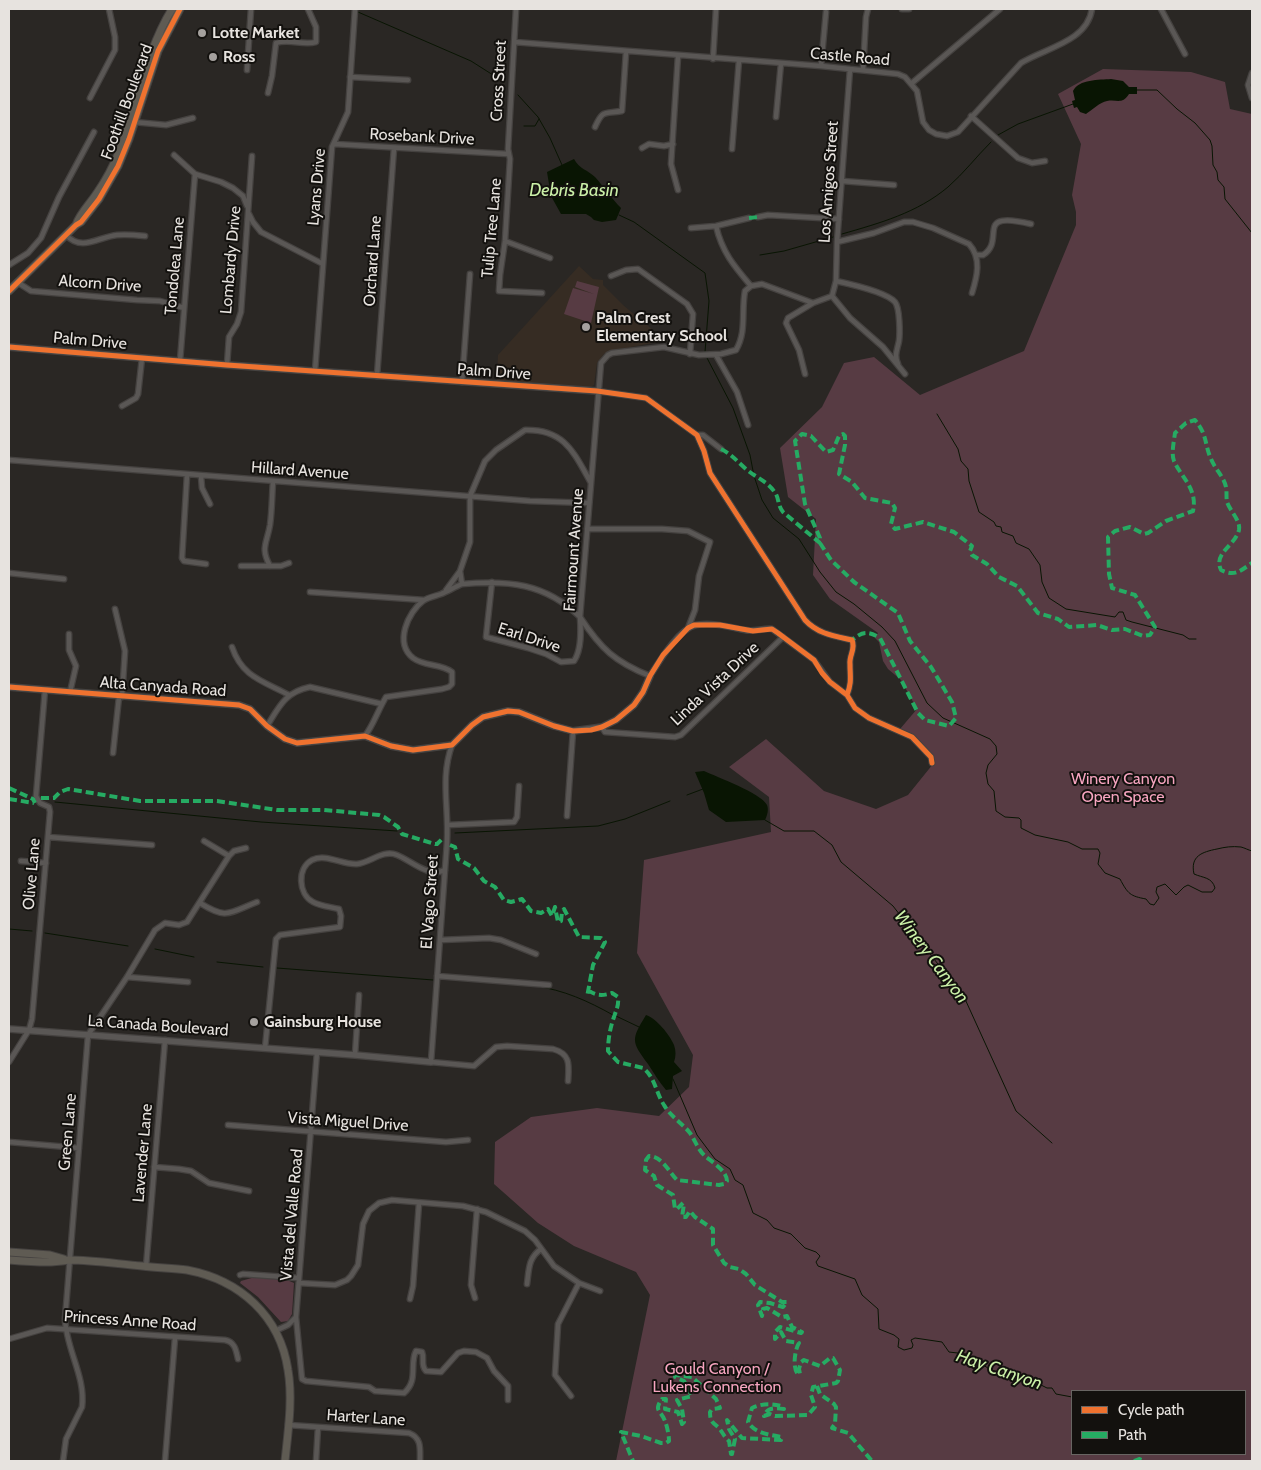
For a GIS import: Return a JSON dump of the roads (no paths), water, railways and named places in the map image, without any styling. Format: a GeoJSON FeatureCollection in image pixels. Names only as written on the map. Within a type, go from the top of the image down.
{"type":"FeatureCollection","features":[{"type":"Feature","properties":{"kind":"main road","name":"Foothill Boulevard"},"geometry":{"type":"LineString","coordinates":[[12,286],[81,222],[109,183],[124,153],[154,42],[172,9]]}},
{"type":"Feature","properties":{"kind":"main road","name":"Foothill Boulevard"},"geometry":{"type":"LineString","coordinates":[[144,83],[180,9]]}},
{"type":"Feature","properties":{"kind":"main road"},"geometry":{"type":"LineString","coordinates":[[9,1252],[50,1255],[69,1260],[194,1272],[230,1285],[256,1305],[275,1331],[284,1352],[289,1372],[285,1461]]}},
{"type":"Feature","properties":{"kind":"main road"},"geometry":{"type":"LineString","coordinates":[[9,1260],[47,1262],[69,1260]]}},
{"type":"Feature","properties":{"kind":"street"},"geometry":{"type":"LineString","coordinates":[[90,98],[115,50],[115,37],[109,9]]}},
{"type":"Feature","properties":{"kind":"street"},"geometry":{"type":"LineString","coordinates":[[247,70],[251,9]]}},
{"type":"Feature","properties":{"kind":"street"},"geometry":{"type":"LineString","coordinates":[[268,93],[276,43],[283,41],[316,42],[316,27],[308,9]]}},
{"type":"Feature","properties":{"kind":"street","name":"Lyans Drive"},"geometry":{"type":"LineString","coordinates":[[315,371],[334,144],[348,112],[355,9]]}},
{"type":"Feature","properties":{"kind":"street","name":"Cross Street"},"geometry":{"type":"LineString","coordinates":[[508,154],[516,9]]}},
{"type":"Feature","properties":{"kind":"street"},"geometry":{"type":"LineString","coordinates":[[713,58],[716,9]]}},
{"type":"Feature","properties":{"kind":"street"},"geometry":{"type":"LineString","coordinates":[[862,70],[868,9]]}},
{"type":"Feature","properties":{"kind":"street"},"geometry":{"type":"LineString","coordinates":[[902,9],[909,9]]}},
{"type":"Feature","properties":{"kind":"street"},"geometry":{"type":"LineString","coordinates":[[1000,9],[912,83],[917,90],[923,122],[929,130],[936,134],[947,136],[958,132],[970,116],[1021,63],[1072,38],[1087,24],[1092,9]]}},
{"type":"Feature","properties":{"kind":"street"},"geometry":{"type":"LineString","coordinates":[[1161,9],[1185,54]]}},
{"type":"Feature","properties":{"kind":"street"},"geometry":{"type":"LineString","coordinates":[[821,66],[826,12]]}},
{"type":"Feature","properties":{"kind":"street","name":"Castle Road"},"geometry":{"type":"LineString","coordinates":[[514,42],[862,70],[898,74],[912,83]]}},
{"type":"Feature","properties":{"kind":"street"},"geometry":{"type":"LineString","coordinates":[[595,127],[600,115],[605,112],[622,111],[626,52]]}},
{"type":"Feature","properties":{"kind":"street"},"geometry":{"type":"LineString","coordinates":[[678,56],[672,164],[678,190]]}},
{"type":"Feature","properties":{"kind":"street"},"geometry":{"type":"LineString","coordinates":[[732,149],[739,60]]}},
{"type":"Feature","properties":{"kind":"street"},"geometry":{"type":"LineString","coordinates":[[776,117],[781,63]]}},
{"type":"Feature","properties":{"kind":"street","name":"Los Amigos Street"},"geometry":{"type":"LineString","coordinates":[[832,296],[836,281],[837,242],[850,69]]}},
{"type":"Feature","properties":{"kind":"street"},"geometry":{"type":"LineString","coordinates":[[1252,73],[1248,85],[1252,98]]}},
{"type":"Feature","properties":{"kind":"street"},"geometry":{"type":"LineString","coordinates":[[350,77],[408,80]]}},
{"type":"Feature","properties":{"kind":"street"},"geometry":{"type":"LineString","coordinates":[[970,116],[1014,155],[1027,162],[1045,161]]}},
{"type":"Feature","properties":{"kind":"street"},"geometry":{"type":"LineString","coordinates":[[132,122],[166,125],[193,118]]}},
{"type":"Feature","properties":{"kind":"street"},"geometry":{"type":"LineString","coordinates":[[9,265],[28,253],[41,238],[94,132]]}},
{"type":"Feature","properties":{"kind":"street","name":"Rosebank Drive"},"geometry":{"type":"LineString","coordinates":[[334,144],[508,154]]}},
{"type":"Feature","properties":{"kind":"street"},"geometry":{"type":"LineString","coordinates":[[642,148],[649,144],[664,146],[673,144]]}},
{"type":"Feature","properties":{"kind":"street","name":"Orchard Lane"},"geometry":{"type":"LineString","coordinates":[[377,376],[394,148]]}},
{"type":"Feature","properties":{"kind":"street","name":"Tulip Tree Lane"},"geometry":{"type":"LineString","coordinates":[[508,154],[510,159],[500,291],[542,293]]}},
{"type":"Feature","properties":{"kind":"street"},"geometry":{"type":"LineString","coordinates":[[174,155],[195,174],[221,182],[245,199],[253,222],[261,232],[323,264]]}},
{"type":"Feature","properties":{"kind":"street","name":"Lombardy Drive"},"geometry":{"type":"LineString","coordinates":[[226,365],[229,337],[237,324],[241,312],[252,156]]}},
{"type":"Feature","properties":{"kind":"street","name":"Tondolea Lane"},"geometry":{"type":"LineString","coordinates":[[180,361],[195,174]]}},
{"type":"Feature","properties":{"kind":"street"},"geometry":{"type":"LineString","coordinates":[[842,181],[894,185]]}},
{"type":"Feature","properties":{"kind":"street"},"geometry":{"type":"LineString","coordinates":[[758,217],[768,215],[839,219]]}},
{"type":"Feature","properties":{"kind":"street"},"geometry":{"type":"LineString","coordinates":[[691,228],[716,226],[749,218]]}},
{"type":"Feature","properties":{"kind":"street"},"geometry":{"type":"LineString","coordinates":[[977,255],[983,254],[990,248],[993,231],[997,222],[1013,220],[1031,224]]}},
{"type":"Feature","properties":{"kind":"street"},"geometry":{"type":"LineString","coordinates":[[837,242],[866,235],[904,222],[913,222],[933,228],[970,244],[977,255],[975,284],[972,294]]}},
{"type":"Feature","properties":{"kind":"street"},"geometry":{"type":"LineString","coordinates":[[716,226],[720,243],[733,265],[751,286],[762,284],[813,303]]}},
{"type":"Feature","properties":{"kind":"street"},"geometry":{"type":"LineString","coordinates":[[66,235],[78,243],[88,243],[117,235],[145,236]]}},
{"type":"Feature","properties":{"kind":"street"},"geometry":{"type":"LineString","coordinates":[[505,241],[550,258]]}},
{"type":"Feature","properties":{"kind":"street"},"geometry":{"type":"LineString","coordinates":[[611,276],[626,270],[638,269],[687,304],[693,314],[690,354]]}},
{"type":"Feature","properties":{"kind":"street"},"geometry":{"type":"LineString","coordinates":[[462,382],[470,274]]}},
{"type":"Feature","properties":{"kind":"street"},"geometry":{"type":"LineString","coordinates":[[836,281],[858,285],[895,302],[899,309],[899,342],[895,356],[898,364]]}},
{"type":"Feature","properties":{"kind":"street","name":"Alcorn Drive"},"geometry":{"type":"LineString","coordinates":[[12,286],[31,291],[154,300],[184,308]]}},
{"type":"Feature","properties":{"kind":"street","name":"Fairmount Avenue"},"geometry":{"type":"LineString","coordinates":[[650,676],[611,656],[600,646],[580,617],[597,391],[601,363],[612,353],[664,347],[699,355],[714,355],[736,350],[742,340],[744,329],[742,304],[744,291],[751,286]]}},
{"type":"Feature","properties":{"kind":"street"},"geometry":{"type":"LineString","coordinates":[[805,374],[799,350],[786,323],[788,318],[813,303],[832,296],[850,318],[883,348],[905,374]]}},
{"type":"Feature","properties":{"kind":"street","name":"Palm Drive"},"geometry":{"type":"LineString","coordinates":[[9,347],[226,365],[597,391],[646,398],[697,435],[703,435],[721,449]]}},
{"type":"Feature","properties":{"kind":"street"},"geometry":{"type":"LineString","coordinates":[[714,355],[739,396],[748,425]]}},
{"type":"Feature","properties":{"kind":"street"},"geometry":{"type":"LineString","coordinates":[[122,406],[136,398],[138,394],[142,358]]}},
{"type":"Feature","properties":{"kind":"street"},"geometry":{"type":"LineString","coordinates":[[444,593],[460,571],[470,542],[470,496],[485,461],[496,450],[525,430],[547,432],[570,448],[591,483]]}},
{"type":"Feature","properties":{"kind":"street"},"geometry":{"type":"LineString","coordinates":[[697,435],[710,473],[805,620],[813,628],[824,634],[852,640],[854,644],[849,662],[851,684],[847,695]]}},
{"type":"Feature","properties":{"kind":"street","name":"Hillard Avenue"},"geometry":{"type":"LineString","coordinates":[[9,460],[530,501],[589,503]]}},
{"type":"Feature","properties":{"kind":"street"},"geometry":{"type":"LineString","coordinates":[[187,474],[182,558],[184,562],[206,564]]}},
{"type":"Feature","properties":{"kind":"street"},"geometry":{"type":"LineString","coordinates":[[201,476],[202,488],[210,504]]}},
{"type":"Feature","properties":{"kind":"street"},"geometry":{"type":"LineString","coordinates":[[270,566],[265,557],[264,546],[270,526],[272,481]]}},
{"type":"Feature","properties":{"kind":"street"},"geometry":{"type":"LineString","coordinates":[[587,529],[688,531],[710,542],[699,576],[695,610],[688,628]]}},
{"type":"Feature","properties":{"kind":"street"},"geometry":{"type":"LineString","coordinates":[[241,566],[281,566],[289,563]]}},
{"type":"Feature","properties":{"kind":"street"},"geometry":{"type":"LineString","coordinates":[[460,571],[462,584]]}},
{"type":"Feature","properties":{"kind":"street"},"geometry":{"type":"LineString","coordinates":[[9,573],[64,578]]}},
{"type":"Feature","properties":{"kind":"street","name":"Earl Drive"},"geometry":{"type":"LineString","coordinates":[[492,582],[486,637],[528,648],[546,654],[561,662],[567,662],[574,660],[578,654],[581,628],[580,617]]}},
{"type":"Feature","properties":{"kind":"street"},"geometry":{"type":"LineString","coordinates":[[310,592],[424,600],[462,584],[508,582],[534,588],[550,595],[580,617]]}},
{"type":"Feature","properties":{"kind":"street"},"geometry":{"type":"LineString","coordinates":[[365,736],[374,724],[386,698],[442,689],[452,684],[452,672],[446,668],[419,661],[411,656],[404,644],[407,621],[424,600]]}},
{"type":"Feature","properties":{"kind":"street"},"geometry":{"type":"LineString","coordinates":[[113,753],[125,651],[115,609]]}},
{"type":"Feature","properties":{"kind":"street"},"geometry":{"type":"LineString","coordinates":[[452,745],[483,717],[508,711],[519,712],[554,726],[573,731],[602,727],[616,720],[634,705],[663,655],[688,628],[694,625],[720,625],[753,631],[772,629],[814,660],[830,682],[847,695],[855,708],[869,718],[912,737],[930,757],[932,763]]}},
{"type":"Feature","properties":{"kind":"street"},"geometry":{"type":"LineString","coordinates":[[69,634],[69,650],[76,666],[70,692]]}},
{"type":"Feature","properties":{"kind":"street","name":"Linda Vista Drive"},"geometry":{"type":"LineString","coordinates":[[602,727],[605,732],[618,734],[678,736],[784,637]]}},
{"type":"Feature","properties":{"kind":"street"},"geometry":{"type":"LineString","coordinates":[[232,647],[236,660],[246,672],[289,695]]}},
{"type":"Feature","properties":{"kind":"street","name":"Alta Canyada Road"},"geometry":{"type":"LineString","coordinates":[[9,687],[239,705],[250,709],[267,726],[285,739],[297,743],[365,736],[391,746],[413,750],[452,745]]}},
{"type":"Feature","properties":{"kind":"street"},"geometry":{"type":"LineString","coordinates":[[267,726],[289,695],[300,689],[310,688],[382,704]]}},
{"type":"Feature","properties":{"kind":"street","name":"Olive Lane"},"geometry":{"type":"LineString","coordinates":[[9,1062],[29,1030],[32,1019],[50,810],[49,807],[40,803],[36,796],[45,690]]}},
{"type":"Feature","properties":{"kind":"street"},"geometry":{"type":"LineString","coordinates":[[567,816],[573,731]]}},
{"type":"Feature","properties":{"kind":"street","name":"El Vago Street"},"geometry":{"type":"LineString","coordinates":[[431,1062],[448,825],[444,783],[446,760],[452,745]]}},
{"type":"Feature","properties":{"kind":"street"},"geometry":{"type":"LineString","coordinates":[[448,825],[514,822],[517,817],[519,786]]}},
{"type":"Feature","properties":{"kind":"street"},"geometry":{"type":"LineString","coordinates":[[48,837],[152,845]]}},
{"type":"Feature","properties":{"kind":"street"},"geometry":{"type":"LineString","coordinates":[[204,841],[229,856],[234,851],[246,848]]}},
{"type":"Feature","properties":{"kind":"street"},"geometry":{"type":"LineString","coordinates":[[265,1048],[276,939],[280,935],[340,927],[341,916],[339,909],[313,902],[304,894],[300,882],[302,871],[310,861],[320,857],[357,864],[376,856],[394,854],[431,873],[439,873],[445,870]]}},
{"type":"Feature","properties":{"kind":"street","name":"Green Lane"},"geometry":{"type":"LineString","coordinates":[[63,1461],[66,1439],[83,1402],[82,1388],[65,1329],[88,1035],[160,925],[165,923],[179,925],[190,919],[229,856]]}},
{"type":"Feature","properties":{"kind":"street"},"geometry":{"type":"LineString","coordinates":[[21,861],[46,863]]}},
{"type":"Feature","properties":{"kind":"street"},"geometry":{"type":"LineString","coordinates":[[200,903],[214,912],[224,914],[257,902]]}},
{"type":"Feature","properties":{"kind":"street"},"geometry":{"type":"LineString","coordinates":[[440,940],[489,938],[501,940],[536,954]]}},
{"type":"Feature","properties":{"kind":"street"},"geometry":{"type":"LineString","coordinates":[[438,976],[549,985]]}},
{"type":"Feature","properties":{"kind":"street"},"geometry":{"type":"LineString","coordinates":[[127,977],[188,982]]}},
{"type":"Feature","properties":{"kind":"street"},"geometry":{"type":"LineString","coordinates":[[355,1055],[359,995]]}},
{"type":"Feature","properties":{"kind":"street","name":"La Canada Boulevard"},"geometry":{"type":"LineString","coordinates":[[9,1029],[355,1055],[474,1066],[493,1049],[507,1046],[553,1049],[565,1055],[569,1067],[568,1081]]}},
{"type":"Feature","properties":{"kind":"street","name":"Lavender Lane"},"geometry":{"type":"LineString","coordinates":[[146,1267],[165,1040]]}},
{"type":"Feature","properties":{"kind":"street","name":"Vista del Valle Road"},"geometry":{"type":"LineString","coordinates":[[317,1052],[296,1317],[302,1380],[369,1387],[375,1391],[404,1393],[408,1389],[414,1373],[414,1354],[416,1351],[422,1352],[422,1364],[426,1371],[441,1372],[458,1353],[464,1351],[476,1352],[487,1358],[494,1371],[508,1386],[508,1400]]}},
{"type":"Feature","properties":{"kind":"street","name":"Vista Miguel Drive"},"geometry":{"type":"LineString","coordinates":[[228,1125],[446,1142],[468,1140]]}},
{"type":"Feature","properties":{"kind":"street"},"geometry":{"type":"LineString","coordinates":[[9,1142],[79,1148]]}},
{"type":"Feature","properties":{"kind":"street"},"geometry":{"type":"LineString","coordinates":[[154,1167],[179,1169],[191,1172],[209,1182],[250,1190]]}},
{"type":"Feature","properties":{"kind":"street"},"geometry":{"type":"LineString","coordinates":[[240,1275],[335,1285],[347,1280],[358,1265],[363,1224],[369,1211],[374,1206],[385,1201],[463,1206],[477,1209],[525,1231],[535,1240],[554,1266],[579,1283],[600,1291]]}},
{"type":"Feature","properties":{"kind":"street"},"geometry":{"type":"LineString","coordinates":[[410,1298],[413,1286],[419,1203]]}},
{"type":"Feature","properties":{"kind":"street"},"geometry":{"type":"LineString","coordinates":[[475,1298],[471,1285],[477,1209]]}},
{"type":"Feature","properties":{"kind":"street"},"geometry":{"type":"LineString","coordinates":[[527,1284],[531,1258],[541,1249]]}},
{"type":"Feature","properties":{"kind":"street"},"geometry":{"type":"LineString","coordinates":[[571,1396],[555,1375],[558,1324],[579,1283]]}},
{"type":"Feature","properties":{"kind":"street"},"geometry":{"type":"LineString","coordinates":[[275,1331],[288,1325],[296,1317]]}},
{"type":"Feature","properties":{"kind":"street","name":"Princess Anne Road"},"geometry":{"type":"LineString","coordinates":[[9,1339],[42,1329],[65,1329],[175,1338],[188,1337],[230,1341],[236,1349],[238,1359]]}},
{"type":"Feature","properties":{"kind":"street"},"geometry":{"type":"LineString","coordinates":[[165,1461],[175,1338]]}},
{"type":"Feature","properties":{"kind":"street","name":"Harter Lane"},"geometry":{"type":"LineString","coordinates":[[288,1425],[409,1433],[418,1439],[420,1444],[420,1461]]}},
{"type":"Feature","properties":{"kind":"street"},"geometry":{"type":"LineString","coordinates":[[316,1461],[318,1427]]}},
{"type":"Feature","properties":{"kind":"water"},"geometry":{"type":"Polygon","coordinates":[[[1111,79],[1123,81],[1129,87],[1137,87],[1137,94],[1129,94],[1122,101],[1104,102],[1086,114],[1080,112],[1077,107],[1074,108],[1072,101],[1075,100],[1073,91],[1076,87],[1084,82],[1111,79]]]}},
{"type":"Feature","properties":{"kind":"water","name":"Debris Basin"},"geometry":{"type":"Polygon","coordinates":[[[574,159],[578,165],[595,177],[621,208],[616,220],[602,222],[594,220],[586,214],[561,214],[551,196],[547,172],[574,159]]]}},
{"type":"Feature","properties":{"kind":"water"},"geometry":{"type":"Polygon","coordinates":[[[704,771],[728,781],[763,800],[768,809],[765,820],[726,822],[709,810],[695,772],[704,771]]]}},
{"type":"Feature","properties":{"kind":"water"},"geometry":{"type":"Polygon","coordinates":[[[646,1015],[662,1027],[674,1045],[676,1054],[674,1062],[682,1071],[673,1076],[672,1089],[666,1090],[663,1087],[636,1045],[636,1035],[646,1015]]]}},
{"type":"Feature","properties":{"kind":"waterway"},"geometry":{"type":"LineString","coordinates":[[358,12],[471,61],[504,82]]}},
{"type":"Feature","properties":{"kind":"waterway"},"geometry":{"type":"LineString","coordinates":[[1135,90],[1157,90],[1195,123],[1210,140],[1213,165],[1217,172],[1218,180],[1224,187],[1225,199],[1252,233]]}},
{"type":"Feature","properties":{"kind":"waterway"},"geometry":{"type":"LineString","coordinates":[[518,95],[538,117],[562,165]]}},
{"type":"Feature","properties":{"kind":"waterway"},"geometry":{"type":"LineString","coordinates":[[998,135],[1018,124],[1073,104]]}},
{"type":"Feature","properties":{"kind":"waterway"},"geometry":{"type":"LineString","coordinates":[[524,126],[535,126],[539,119]]}},
{"type":"Feature","properties":{"kind":"waterway"},"geometry":{"type":"LineString","coordinates":[[842,234],[898,216],[924,204],[954,182],[991,142]]}},
{"type":"Feature","properties":{"kind":"waterway"},"geometry":{"type":"LineString","coordinates":[[619,215],[634,222],[705,273],[709,301],[705,352]]}},
{"type":"Feature","properties":{"kind":"waterway"},"geometry":{"type":"LineString","coordinates":[[760,255],[784,251],[833,237]]}},
{"type":"Feature","properties":{"kind":"waterway"},"geometry":{"type":"LineString","coordinates":[[706,356],[733,408],[750,455],[754,476],[762,500],[773,518],[799,539],[820,572],[836,592],[882,627],[895,641],[927,703],[943,718],[990,739],[996,746],[997,754],[988,765],[986,773],[988,784],[994,791],[996,811],[1005,817],[1019,818],[1021,820],[1021,828],[1035,835],[1068,842],[1082,849],[1098,849],[1100,853],[1098,864],[1105,873],[1120,879],[1130,894],[1146,899],[1150,904],[1154,905],[1159,898],[1156,892],[1157,887],[1165,884],[1176,895],[1188,885],[1202,892],[1212,892],[1215,888],[1214,884],[1207,878],[1194,874],[1194,863],[1202,853],[1232,847],[1241,847],[1252,851]]}},
{"type":"Feature","properties":{"kind":"waterway"},"geometry":{"type":"LineString","coordinates":[[937,414],[958,449],[961,461],[968,469],[969,481],[979,512],[994,522],[996,526],[1001,527],[1002,532],[1013,536],[1016,543],[1029,549],[1040,565],[1042,582],[1049,598],[1066,609],[1115,617],[1119,612],[1123,612],[1126,620],[1183,635],[1189,639],[1196,639]]}},
{"type":"Feature","properties":{"kind":"waterway"},"geometry":{"type":"LineString","coordinates":[[687,795],[703,789]]}},
{"type":"Feature","properties":{"kind":"waterway"},"geometry":{"type":"LineString","coordinates":[[455,833],[598,826],[625,819],[670,801]]}},
{"type":"Feature","properties":{"kind":"waterway"},"geometry":{"type":"LineString","coordinates":[[55,802],[261,822],[397,831]]}},
{"type":"Feature","properties":{"kind":"waterway","name":"Winery Canyon"},"geometry":{"type":"LineString","coordinates":[[765,820],[784,831],[814,831],[832,845],[841,862],[893,906],[965,999],[1016,1111],[1052,1143]]}},
{"type":"Feature","properties":{"kind":"waterway"},"geometry":{"type":"LineString","coordinates":[[9,929],[32,931]]}},
{"type":"Feature","properties":{"kind":"waterway"},"geometry":{"type":"LineString","coordinates":[[45,933],[128,946]]}},
{"type":"Feature","properties":{"kind":"waterway"},"geometry":{"type":"LineString","coordinates":[[155,949],[194,957]]}},
{"type":"Feature","properties":{"kind":"waterway"},"geometry":{"type":"LineString","coordinates":[[217,962],[263,967]]}},
{"type":"Feature","properties":{"kind":"waterway"},"geometry":{"type":"LineString","coordinates":[[277,968],[433,980]]}},
{"type":"Feature","properties":{"kind":"waterway"},"geometry":{"type":"LineString","coordinates":[[440,979],[466,980]]}},
{"type":"Feature","properties":{"kind":"waterway"},"geometry":{"type":"LineString","coordinates":[[535,986],[556,990],[576,997],[613,1015]]}},
{"type":"Feature","properties":{"kind":"waterway"},"geometry":{"type":"LineString","coordinates":[[616,1016],[639,1027]]}},
{"type":"Feature","properties":{"kind":"waterway","name":"Hay Canyon"},"geometry":{"type":"LineString","coordinates":[[673,1079],[697,1135],[715,1159],[730,1169],[735,1180],[743,1185],[753,1213],[767,1220],[774,1228],[791,1234],[805,1248],[816,1252],[820,1256],[816,1262],[818,1266],[855,1279],[862,1295],[878,1309],[879,1329],[899,1339],[898,1347],[904,1350],[912,1348],[911,1340],[915,1338],[942,1342],[949,1352],[966,1354],[991,1370],[1014,1380],[1024,1378],[1032,1385],[1039,1384],[1052,1388],[1056,1394],[1071,1397]]}},
{"type":"Feature","properties":{"kind":"place","name":"Lotte Market"},"geometry":{"type":"Point","coordinates":[202,33]}},
{"type":"Feature","properties":{"kind":"place","name":"Ross"},"geometry":{"type":"Point","coordinates":[213,57]}},
{"type":"Feature","properties":{"kind":"place","name":"Palm Crest Elementary School"},"geometry":{"type":"Point","coordinates":[586,327]}},
{"type":"Feature","properties":{"kind":"place","name":"Gainsburg House"},"geometry":{"type":"Point","coordinates":[254,1022]}},
{"type":"Feature","properties":{"kind":"park label","name":"Winery Canyon Open Space"},"geometry":{"type":"Point","coordinates":[1123,788]}},
{"type":"Feature","properties":{"kind":"park label","name":"Gould Canyon / Lukens Connection"},"geometry":{"type":"Point","coordinates":[717,1378]}}]}
